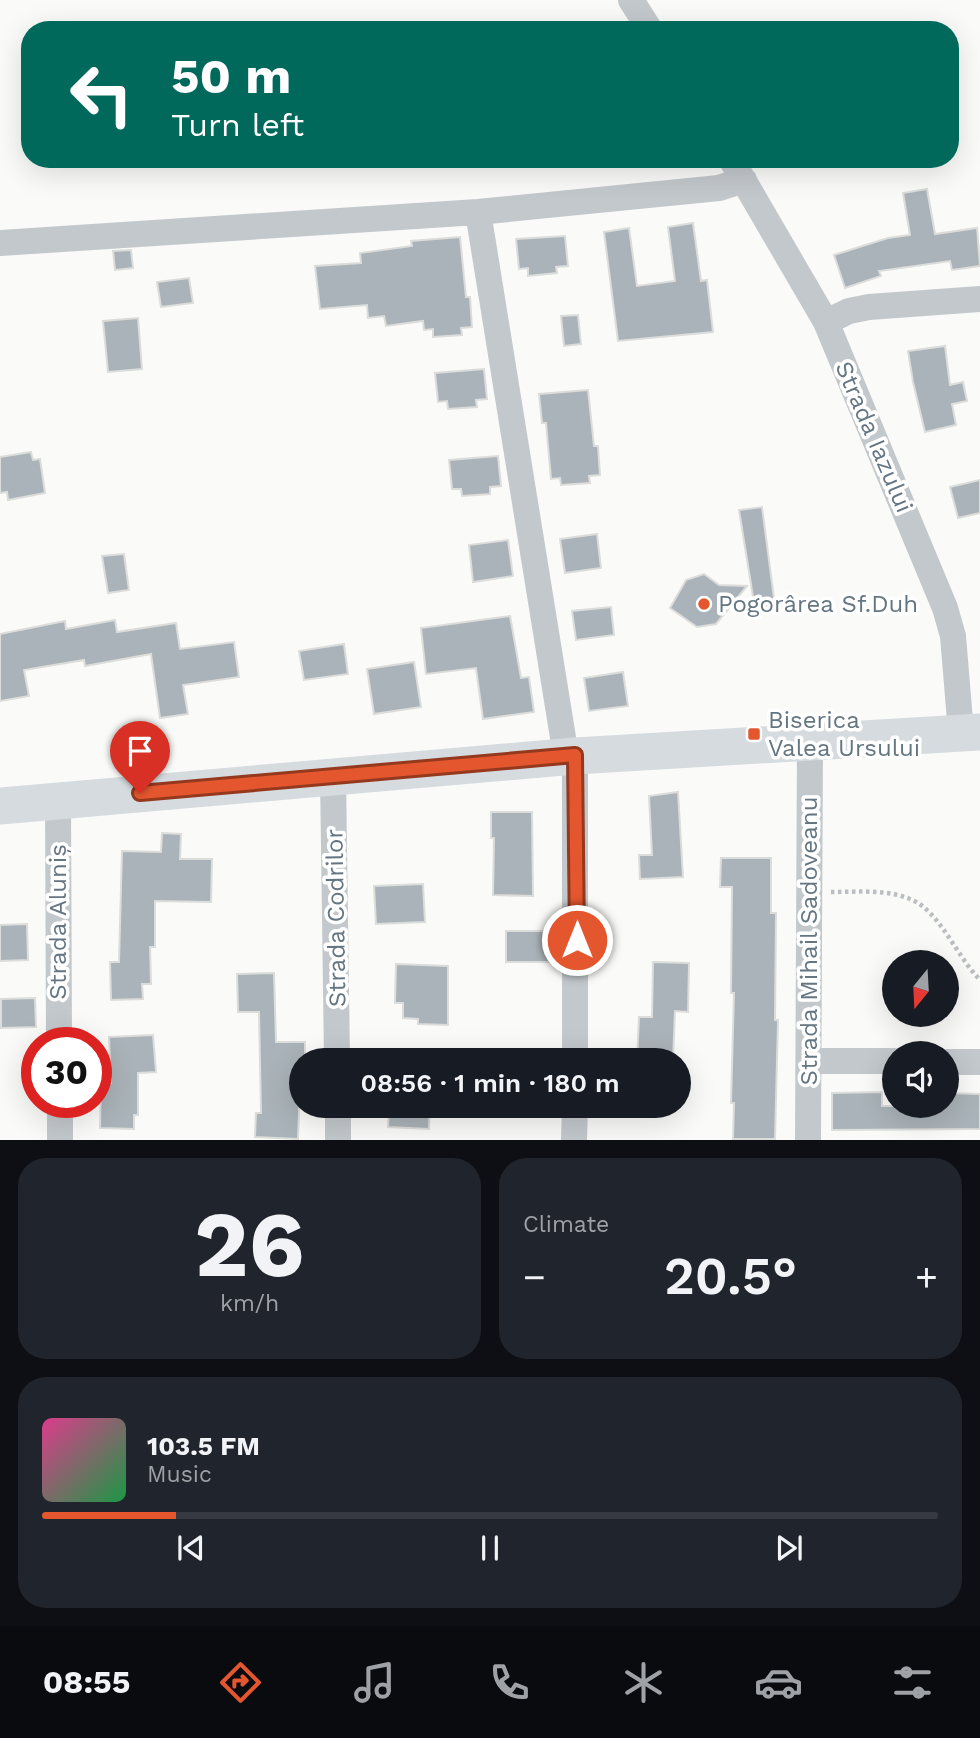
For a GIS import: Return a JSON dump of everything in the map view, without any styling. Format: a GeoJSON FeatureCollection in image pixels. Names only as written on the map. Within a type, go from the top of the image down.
{"type":"FeatureCollection","features":[{"type":"Feature","properties":{"kind":"main road"},"geometry":{"type":"LineString","coordinates":[[0,806],[571,756],[970,733]]}},
{"type":"Feature","properties":{"kind":"street"},"geometry":{"type":"LineString","coordinates":[[631,0],[644,21]]}},
{"type":"Feature","properties":{"kind":"street"},"geometry":{"type":"LineString","coordinates":[[0,243],[478,212],[719,188],[738,169]]}},
{"type":"Feature","properties":{"kind":"street","name":"Strada Iazului"},"geometry":{"type":"LineString","coordinates":[[738,169],[826,322],[951,624],[970,733]]}},
{"type":"Feature","properties":{"kind":"street"},"geometry":{"type":"LineString","coordinates":[[478,212],[571,756],[575,1048]]}},
{"type":"Feature","properties":{"kind":"street"},"geometry":{"type":"LineString","coordinates":[[826,322],[849,311],[869,307],[980,299]]}},
{"type":"Feature","properties":{"kind":"street","name":"Strada Mihail Sadoveanu"},"geometry":{"type":"LineString","coordinates":[[808,1139],[810,741]]}},
{"type":"Feature","properties":{"kind":"street","name":"Strada Codrilor"},"geometry":{"type":"LineString","coordinates":[[333,775],[337,1048]]}},
{"type":"Feature","properties":{"kind":"street","name":"Strada Aluniș"},"geometry":{"type":"LineString","coordinates":[[58,801],[59,1027]]}},
{"type":"Feature","properties":{"kind":"street"},"geometry":{"type":"LineString","coordinates":[[808,1061],[882,1061]]}},
{"type":"Feature","properties":{"kind":"street"},"geometry":{"type":"LineString","coordinates":[[959,1062],[980,1062]]}},
{"type":"Feature","properties":{"kind":"street"},"geometry":{"type":"LineString","coordinates":[[60,1118],[60,1139]]}},
{"type":"Feature","properties":{"kind":"street"},"geometry":{"type":"LineString","coordinates":[[338,1118],[338,1139]]}},
{"type":"Feature","properties":{"kind":"street"},"geometry":{"type":"LineString","coordinates":[[574,1139],[575,1118]]}},
{"type":"Feature","properties":{"kind":"path"},"geometry":{"type":"LineString","coordinates":[[811,892],[873,892],[903,896],[926,909],[980,981]]}},
{"type":"Feature","properties":{"kind":"building"},"geometry":{"type":"Polygon","coordinates":[[[927,189],[935,234],[977,228],[980,266],[952,270],[950,261],[879,271],[881,276],[845,288],[834,255],[888,238],[910,235],[903,193],[927,189]]]}},
{"type":"Feature","properties":{"kind":"building"},"geometry":{"type":"Polygon","coordinates":[[[693,223],[701,281],[707,280],[713,332],[618,341],[604,232],[629,228],[637,286],[675,281],[668,227],[693,223]]]}},
{"type":"Feature","properties":{"kind":"building"},"geometry":{"type":"Polygon","coordinates":[[[565,236],[568,266],[556,267],[557,273],[528,276],[528,268],[519,269],[516,239],[565,236]]]}},
{"type":"Feature","properties":{"kind":"building"},"geometry":{"type":"Polygon","coordinates":[[[460,237],[472,327],[461,328],[462,335],[433,337],[433,329],[424,330],[423,321],[386,326],[384,316],[368,318],[367,305],[320,309],[315,266],[361,263],[360,253],[412,246],[411,241],[460,237]]]}},
{"type":"Feature","properties":{"kind":"building"},"geometry":{"type":"Polygon","coordinates":[[[131,250],[133,268],[115,270],[113,251],[131,250]]]}},
{"type":"Feature","properties":{"kind":"building"},"geometry":{"type":"Polygon","coordinates":[[[189,278],[193,303],[161,307],[157,282],[189,278]]]}},
{"type":"Feature","properties":{"kind":"building"},"geometry":{"type":"Polygon","coordinates":[[[578,315],[581,344],[564,346],[561,316],[578,315]]]}},
{"type":"Feature","properties":{"kind":"building"},"geometry":{"type":"Polygon","coordinates":[[[138,318],[142,369],[108,372],[103,321],[138,318]]]}},
{"type":"Feature","properties":{"kind":"building"},"geometry":{"type":"Polygon","coordinates":[[[945,346],[950,385],[963,382],[967,401],[952,404],[956,425],[925,432],[908,351],[945,346]]]}},
{"type":"Feature","properties":{"kind":"building"},"geometry":{"type":"Polygon","coordinates":[[[484,369],[487,399],[476,400],[477,407],[448,409],[447,401],[438,402],[435,373],[484,369]]]}},
{"type":"Feature","properties":{"kind":"building"},"geometry":{"type":"Polygon","coordinates":[[[588,390],[600,475],[589,476],[590,483],[561,485],[560,478],[551,479],[546,423],[542,423],[539,394],[588,390]]]}},
{"type":"Feature","properties":{"kind":"building"},"geometry":{"type":"Polygon","coordinates":[[[31,452],[33,460],[40,459],[45,493],[8,500],[7,492],[0,493],[0,457],[31,452]]]}},
{"type":"Feature","properties":{"kind":"building"},"geometry":{"type":"Polygon","coordinates":[[[498,456],[501,486],[490,487],[490,494],[462,496],[461,489],[452,489],[449,460],[498,456]]]}},
{"type":"Feature","properties":{"kind":"building"},"geometry":{"type":"Polygon","coordinates":[[[980,480],[980,513],[958,518],[950,487],[980,480]]]}},
{"type":"Feature","properties":{"kind":"building"},"geometry":{"type":"Polygon","coordinates":[[[762,507],[775,606],[755,609],[739,510],[762,507]]]}},
{"type":"Feature","properties":{"kind":"building"},"geometry":{"type":"Polygon","coordinates":[[[597,534],[601,568],[565,573],[560,539],[597,534]]]}},
{"type":"Feature","properties":{"kind":"building"},"geometry":{"type":"Polygon","coordinates":[[[508,540],[513,576],[473,582],[469,545],[508,540]]]}},
{"type":"Feature","properties":{"kind":"building"},"geometry":{"type":"Polygon","coordinates":[[[124,554],[129,590],[108,593],[102,556],[124,554]]]}},
{"type":"Feature","properties":{"kind":"building","name":"Pogorârea Sf.Duh"},"geometry":{"type":"Polygon","coordinates":[[[704,574],[719,585],[747,586],[716,624],[697,627],[670,608],[686,580],[704,574]]]}},
{"type":"Feature","properties":{"kind":"building"},"geometry":{"type":"Polygon","coordinates":[[[611,607],[614,635],[576,640],[572,611],[611,607]]]}},
{"type":"Feature","properties":{"kind":"building"},"geometry":{"type":"Polygon","coordinates":[[[510,616],[521,678],[529,677],[534,712],[483,719],[476,668],[426,674],[421,628],[510,616]]]}},
{"type":"Feature","properties":{"kind":"building"},"geometry":{"type":"Polygon","coordinates":[[[115,620],[117,632],[176,623],[180,649],[234,642],[239,677],[183,685],[188,714],[160,718],[151,654],[85,666],[84,660],[24,670],[29,696],[0,701],[0,634],[65,621],[66,629],[115,620]]]}},
{"type":"Feature","properties":{"kind":"building"},"geometry":{"type":"Polygon","coordinates":[[[344,644],[348,674],[304,680],[299,651],[344,644]]]}},
{"type":"Feature","properties":{"kind":"building"},"geometry":{"type":"Polygon","coordinates":[[[414,662],[421,707],[374,714],[367,669],[414,662]]]}},
{"type":"Feature","properties":{"kind":"building"},"geometry":{"type":"Polygon","coordinates":[[[623,672],[628,706],[589,711],[584,678],[623,672]]]}},
{"type":"Feature","properties":{"kind":"building"},"geometry":{"type":"Polygon","coordinates":[[[678,792],[683,877],[640,879],[639,855],[652,855],[649,796],[678,792]]]}},
{"type":"Feature","properties":{"kind":"building"},"geometry":{"type":"Polygon","coordinates":[[[491,812],[532,812],[533,896],[493,895],[494,838],[491,838],[491,812]]]}},
{"type":"Feature","properties":{"kind":"building"},"geometry":{"type":"Polygon","coordinates":[[[162,833],[181,834],[180,859],[212,859],[211,902],[155,901],[155,947],[150,947],[151,984],[142,984],[143,999],[111,1000],[110,962],[119,962],[122,851],[161,852],[162,833]]]}},
{"type":"Feature","properties":{"kind":"building"},"geometry":{"type":"Polygon","coordinates":[[[721,858],[771,858],[771,913],[776,913],[775,1020],[778,1020],[775,1139],[733,1139],[732,887],[720,887],[721,858]]]}},
{"type":"Feature","properties":{"kind":"building"},"geometry":{"type":"Polygon","coordinates":[[[423,884],[425,922],[376,924],[374,886],[423,884]]]}},
{"type":"Feature","properties":{"kind":"building"},"geometry":{"type":"Polygon","coordinates":[[[27,924],[28,960],[0,961],[0,925],[27,924]]]}},
{"type":"Feature","properties":{"kind":"building"},"geometry":{"type":"Polygon","coordinates":[[[506,931],[553,931],[553,962],[506,962],[506,931]]]}},
{"type":"Feature","properties":{"kind":"building"},"geometry":{"type":"Polygon","coordinates":[[[653,962],[689,963],[688,1012],[675,1011],[673,1048],[638,1048],[639,1017],[652,1017],[653,962]]]}},
{"type":"Feature","properties":{"kind":"building"},"geometry":{"type":"Polygon","coordinates":[[[396,964],[448,966],[448,1025],[418,1024],[418,1019],[403,1018],[403,1003],[395,1003],[396,964]]]}},
{"type":"Feature","properties":{"kind":"building"},"geometry":{"type":"Polygon","coordinates":[[[274,973],[276,1042],[305,1042],[305,1048],[289,1048],[289,1118],[299,1118],[298,1139],[255,1137],[256,1113],[261,1113],[259,1012],[238,1012],[237,974],[274,973]]]}},
{"type":"Feature","properties":{"kind":"building"},"geometry":{"type":"Polygon","coordinates":[[[35,998],[36,1027],[1,1028],[1,999],[35,998]]]}},
{"type":"Feature","properties":{"kind":"building"},"geometry":{"type":"Polygon","coordinates":[[[153,1035],[156,1072],[138,1073],[138,1115],[134,1115],[134,1129],[100,1128],[100,1118],[112,1118],[112,1037],[153,1035]]]}},
{"type":"Feature","properties":{"kind":"building"},"geometry":{"type":"Polygon","coordinates":[[[882,1092],[882,1118],[959,1118],[959,1093],[980,1094],[980,1129],[832,1130],[832,1093],[882,1092]]]}},
{"type":"Feature","properties":{"kind":"building"},"geometry":{"type":"Polygon","coordinates":[[[388,1118],[429,1118],[429,1129],[388,1127],[388,1118]]]}},
{"type":"Feature","properties":{"kind":"place","name":"Pogorârea Sf.Duh"},"geometry":{"type":"Point","coordinates":[704,604]}},
{"type":"Feature","properties":{"kind":"place","name":"Biserica Valea Ursului"},"geometry":{"type":"Point","coordinates":[754,734]}},
{"type":"Feature","properties":{"kind":"route"},"geometry":{"type":"LineString","coordinates":[[140,793],[575,755],[577,940]]}}]}
